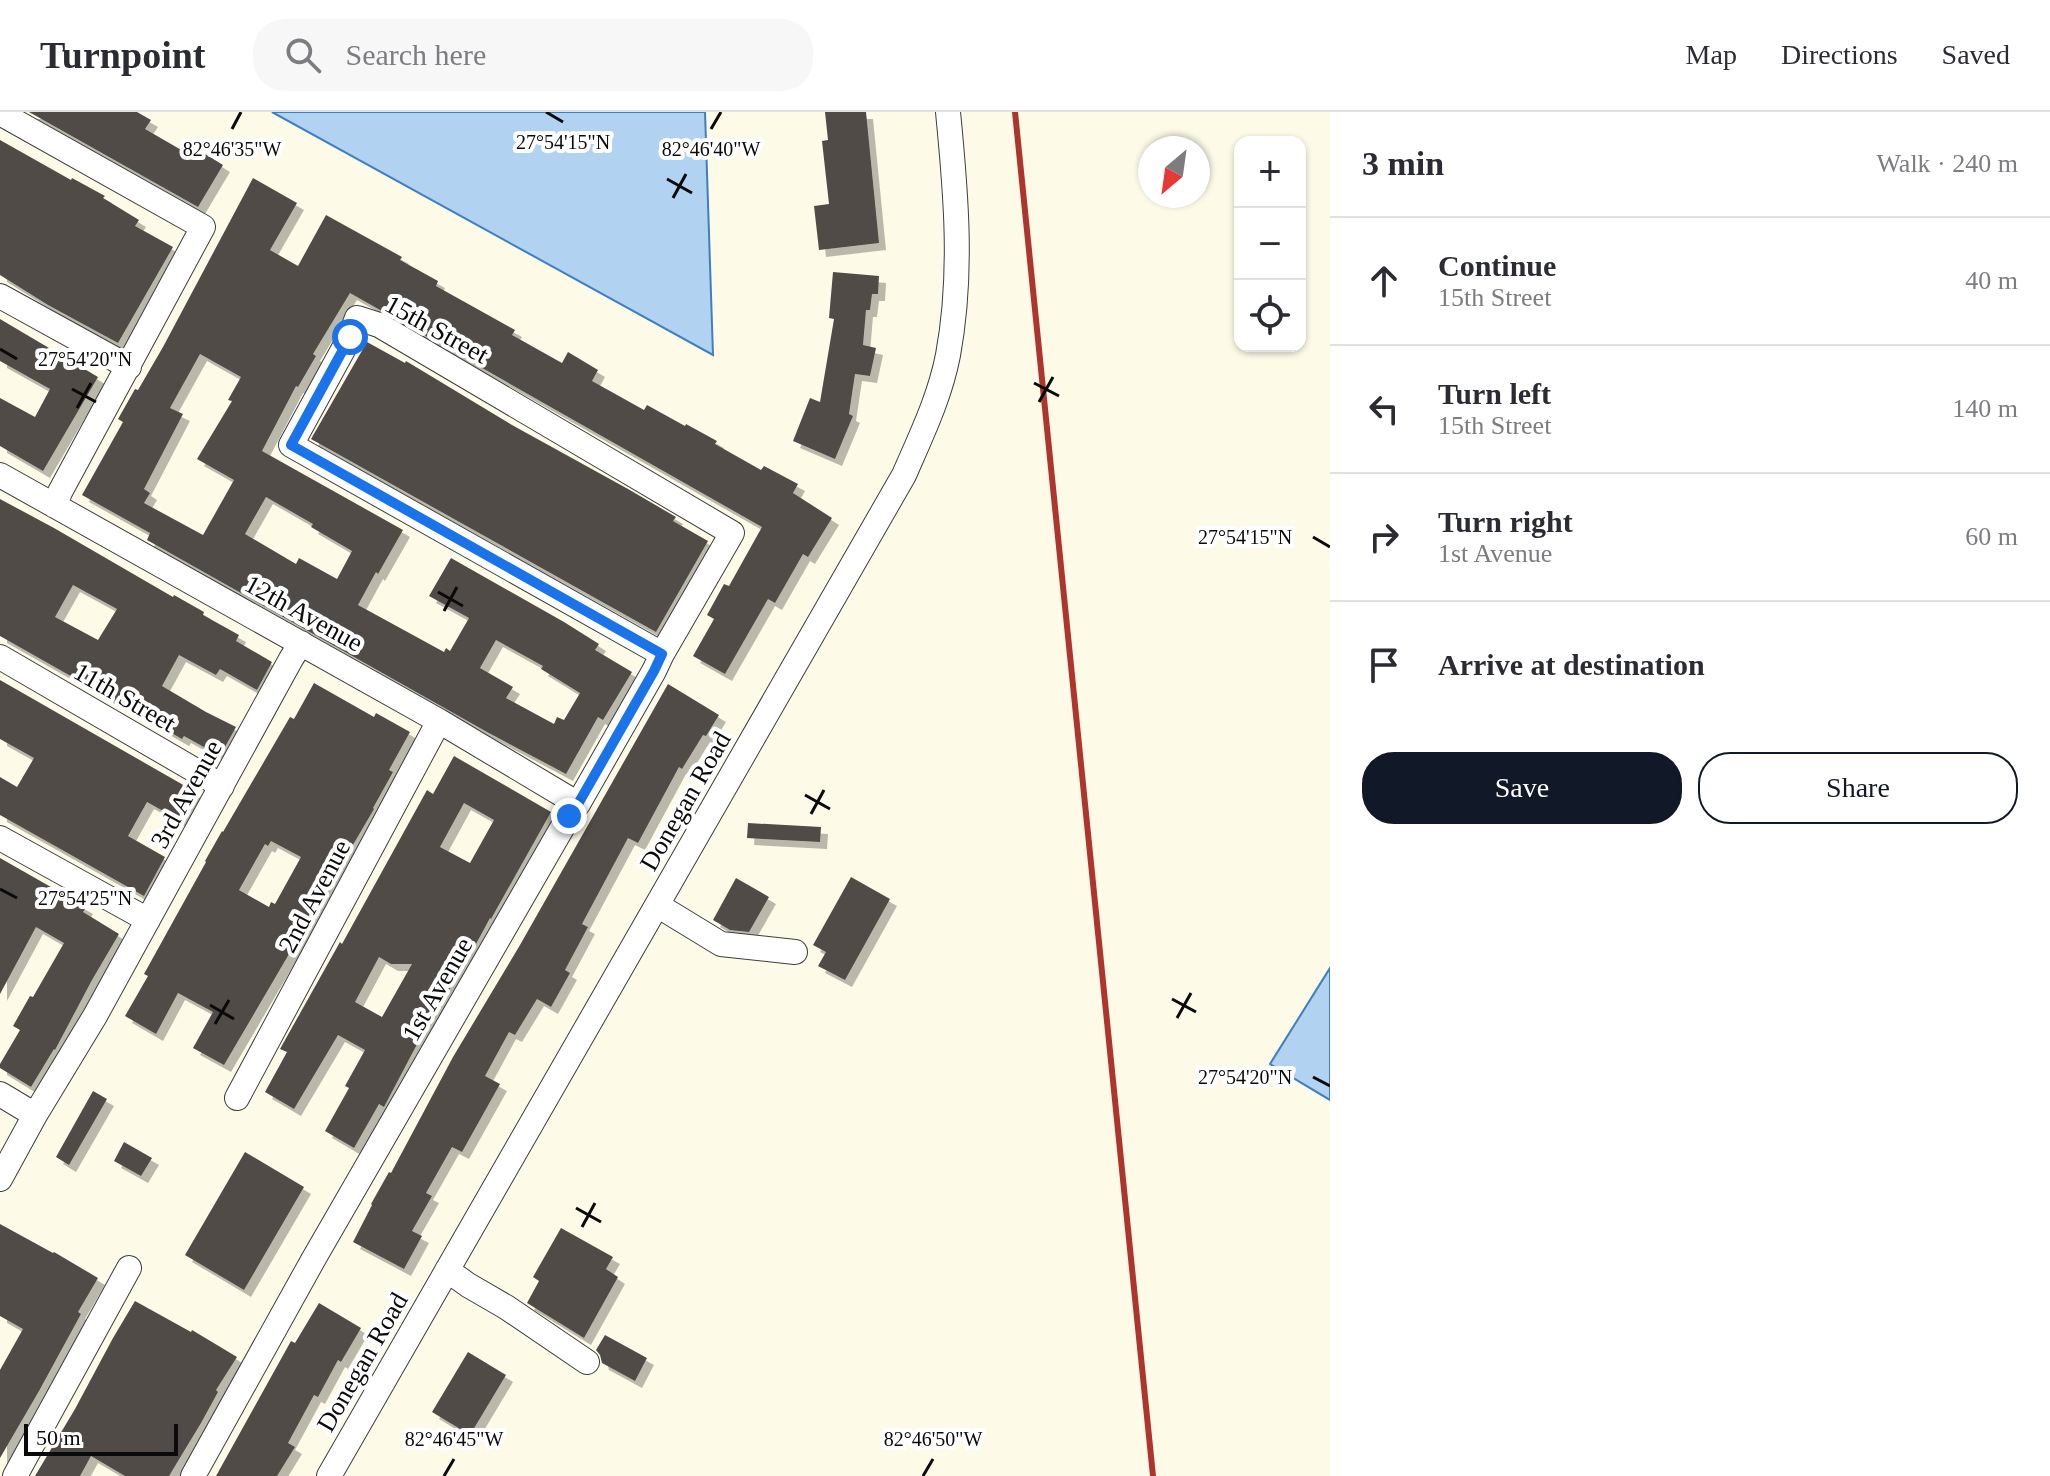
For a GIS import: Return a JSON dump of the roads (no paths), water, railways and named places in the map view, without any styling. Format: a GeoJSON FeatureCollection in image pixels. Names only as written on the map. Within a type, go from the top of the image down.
{"type":"FeatureCollection","features":[{"type":"Feature","properties":{"kind":"street","name":"Donegan Road"},"geometry":{"type":"LineString","coordinates":[[329,1476],[904,475],[931,411],[948,357],[956,300],[958,235],[948,112]]}},
{"type":"Feature","properties":{"kind":"street"},"geometry":{"type":"LineString","coordinates":[[0,113],[203,227],[55,506]]}},
{"type":"Feature","properties":{"kind":"street"},"geometry":{"type":"LineString","coordinates":[[0,296],[129,367]]}},
{"type":"Feature","properties":{"kind":"street","name":"15th Street"},"geometry":{"type":"LineString","coordinates":[[662,654],[291,445],[350,337],[357,318],[379,325],[732,533]]}},
{"type":"Feature","properties":{"kind":"street","name":"12th Avenue"},"geometry":{"type":"LineString","coordinates":[[0,475],[439,721],[578,804]]}},
{"type":"Feature","properties":{"kind":"street","name":"1st Avenue"},"geometry":{"type":"LineString","coordinates":[[193,1476],[313,1260],[732,533]]}},
{"type":"Feature","properties":{"kind":"street","name":"3rd Avenue"},"geometry":{"type":"LineString","coordinates":[[0,1179],[95,1016],[301,643]]}},
{"type":"Feature","properties":{"kind":"street","name":"11th Street"},"geometry":{"type":"LineString","coordinates":[[0,657],[222,786]]}},
{"type":"Feature","properties":{"kind":"street","name":"2nd Avenue"},"geometry":{"type":"LineString","coordinates":[[237,1098],[439,721]]}},
{"type":"Feature","properties":{"kind":"street"},"geometry":{"type":"LineString","coordinates":[[0,838],[148,920]]}},
{"type":"Feature","properties":{"kind":"street"},"geometry":{"type":"LineString","coordinates":[[657,905],[721,944],[795,952]]}},
{"type":"Feature","properties":{"kind":"street"},"geometry":{"type":"LineString","coordinates":[[0,1094],[35,1115]]}},
{"type":"Feature","properties":{"kind":"street"},"geometry":{"type":"LineString","coordinates":[[15,1476],[129,1268]]}},
{"type":"Feature","properties":{"kind":"street"},"geometry":{"type":"LineString","coordinates":[[447,1270],[587,1362]]}},
{"type":"Feature","properties":{"kind":"water"},"geometry":{"type":"Polygon","coordinates":[[[272,112],[705,112],[713,355],[272,112]]]}},
{"type":"Feature","properties":{"kind":"water"},"geometry":{"type":"Polygon","coordinates":[[[1330,968],[1330,1100],[1270,1064],[1330,968]]]}},
{"type":"Feature","properties":{"kind":"railway"},"geometry":{"type":"LineString","coordinates":[[1015,112],[1153,1476]]}}]}
